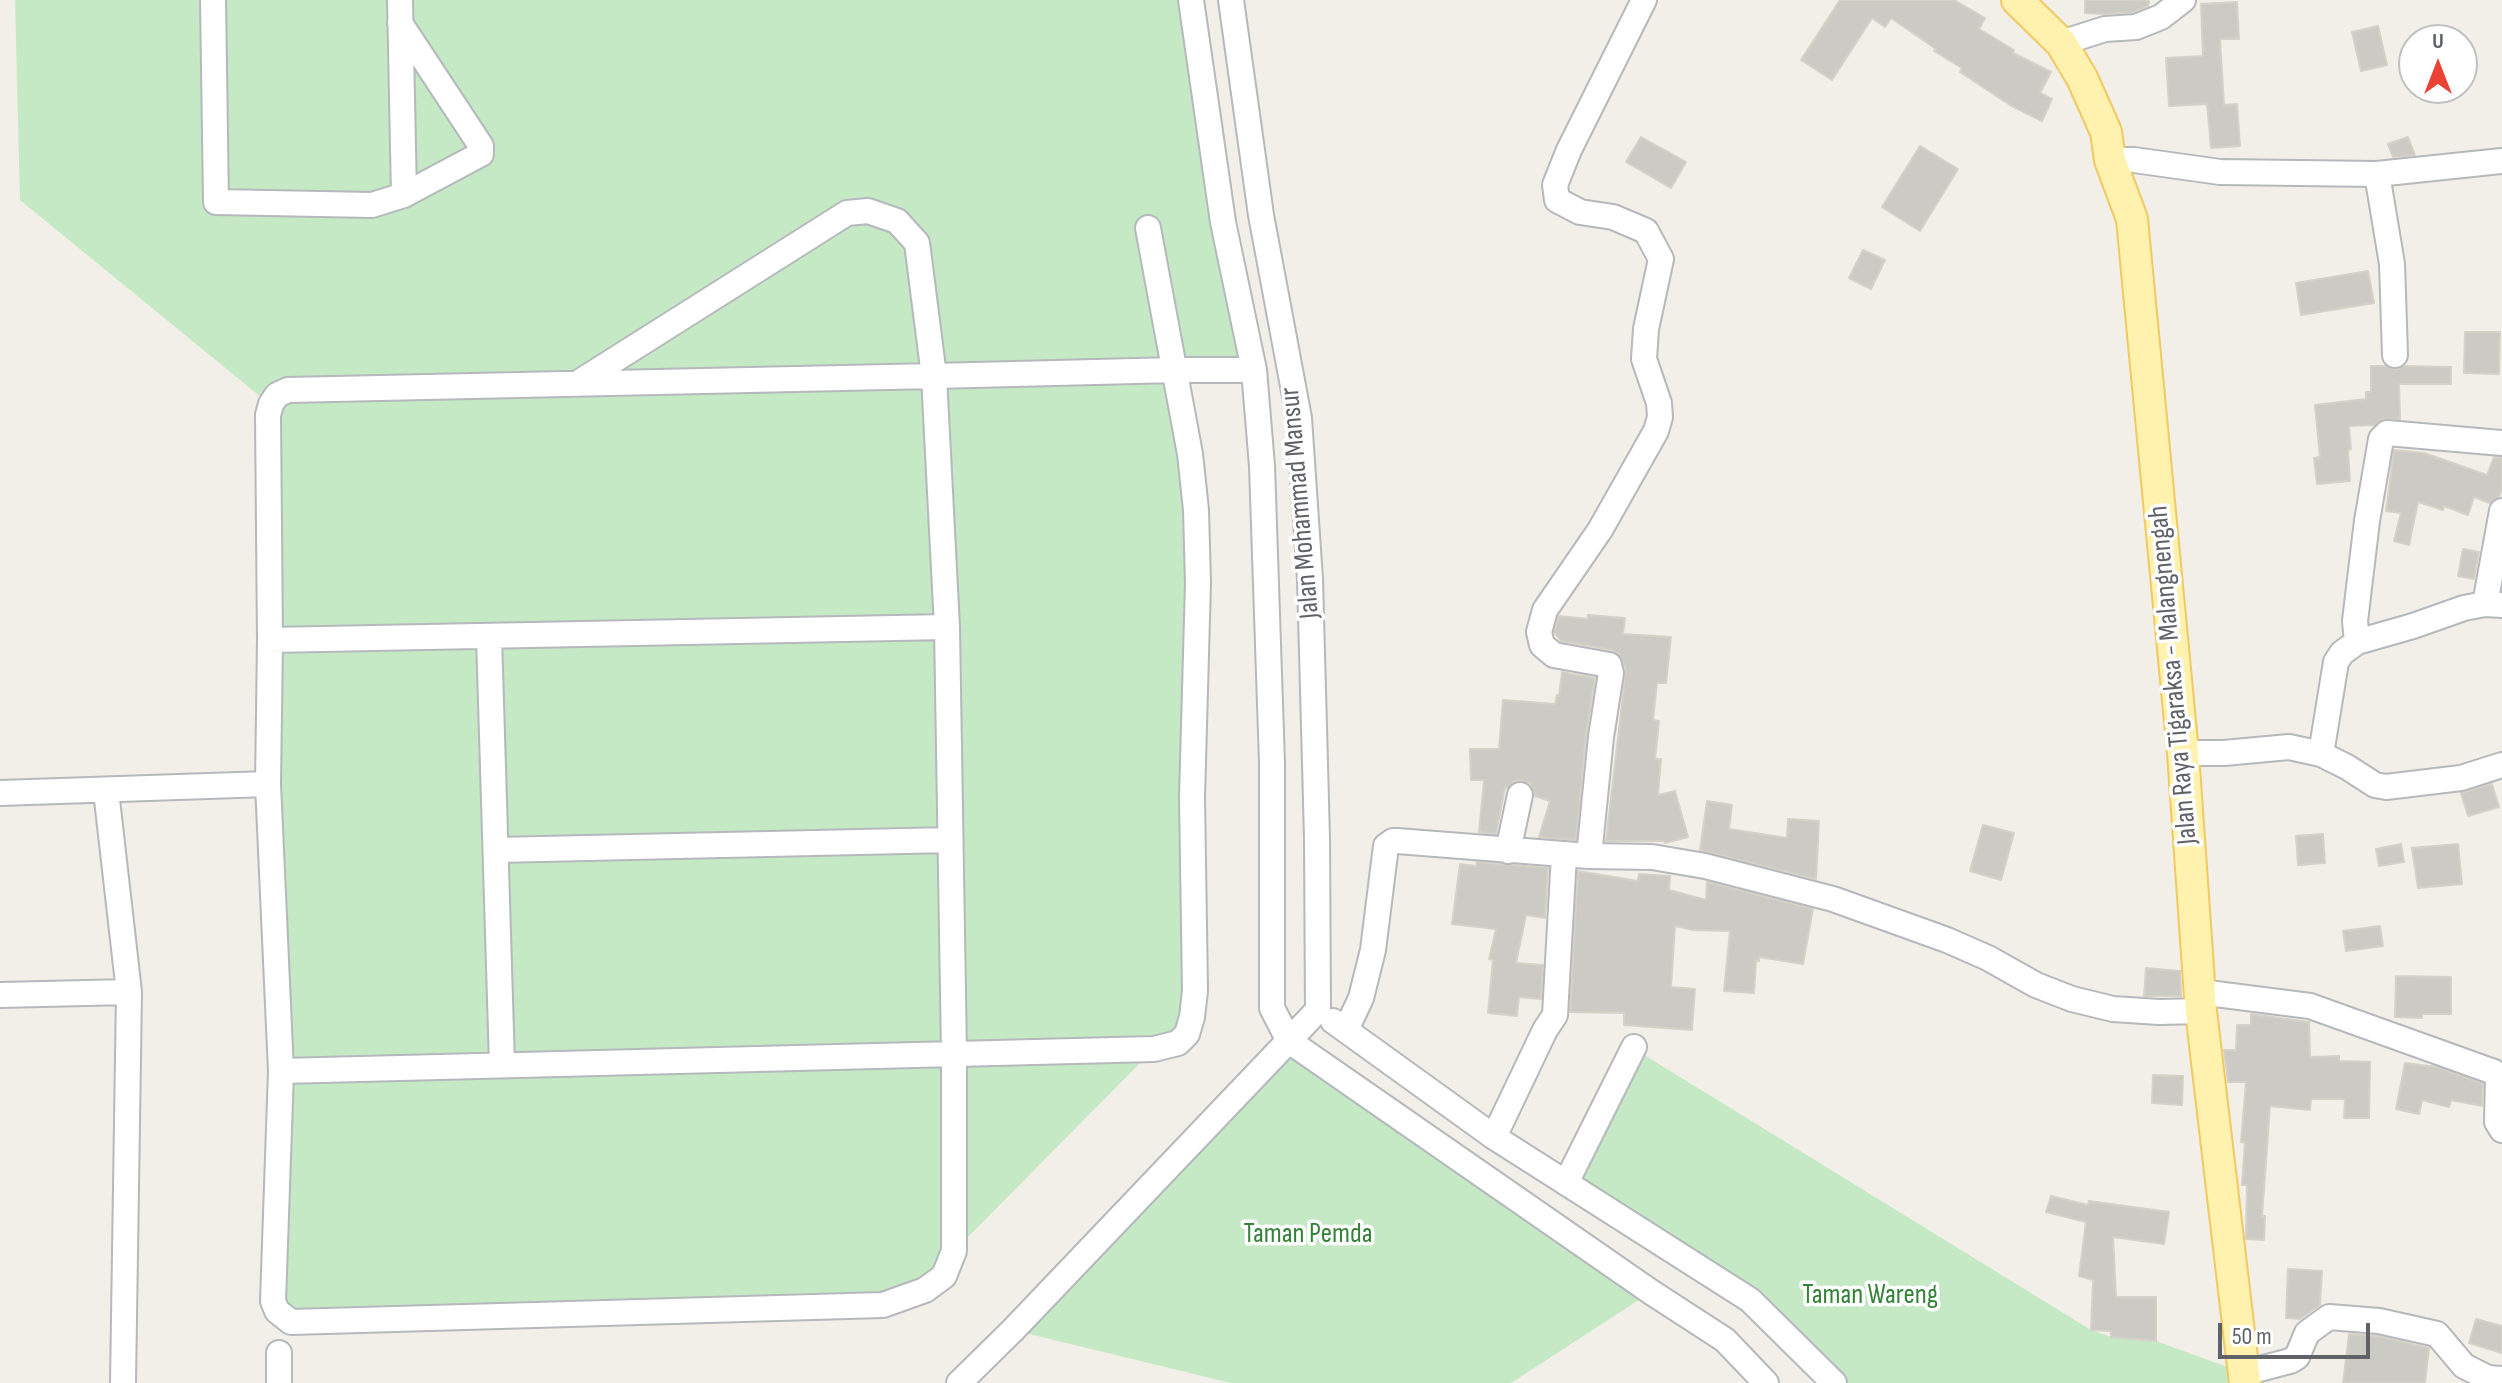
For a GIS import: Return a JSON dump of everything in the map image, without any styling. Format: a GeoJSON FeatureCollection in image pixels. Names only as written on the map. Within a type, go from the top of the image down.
{"type":"FeatureCollection","features":[{"type":"Feature","properties":{"kind":"main road","name":"Jalan Raya Tigaraksa - Malangnengah"},"geometry":{"type":"LineString","coordinates":[[2017,0],[2061,43],[2082,78],[2106,132],[2110,160],[2132,219],[2183,753],[2200,1001],[2245,1378]]}},
{"type":"Feature","properties":{"kind":"street"},"geometry":{"type":"LineString","coordinates":[[213,0],[216,202],[372,205],[404,195],[481,154],[481,146],[400,11]]}},
{"type":"Feature","properties":{"kind":"street","name":"Jalan Mohammad Mansur"},"geometry":{"type":"LineString","coordinates":[[1191,0],[1223,222],[1254,370],[1262,466],[1272,763],[1272,1008],[1289,1041]]}},
{"type":"Feature","properties":{"kind":"street","name":"Jalan Mohammad Mansur"},"geometry":{"type":"LineString","coordinates":[[1231,0],[1261,215],[1299,418],[1310,579],[1318,1010]]}},
{"type":"Feature","properties":{"kind":"street"},"geometry":{"type":"LineString","coordinates":[[1589,856],[1611,673],[1609,665],[1554,655],[1542,645],[1539,632],[1545,610],[1600,530],[1656,431],[1660,417],[1659,403],[1644,359],[1646,329],[1661,259],[1646,231],[1613,217],[1580,212],[1557,200],[1555,185],[1569,150],[1644,0]]}},
{"type":"Feature","properties":{"kind":"street"},"geometry":{"type":"LineString","coordinates":[[2061,43],[2105,29],[2136,27],[2161,17],[2183,0]]}},
{"type":"Feature","properties":{"kind":"street"},"geometry":{"type":"LineString","coordinates":[[400,11],[404,195]]}},
{"type":"Feature","properties":{"kind":"street"},"geometry":{"type":"LineString","coordinates":[[2110,160],[2134,160],[2220,172],[2377,174],[2502,161]]}},
{"type":"Feature","properties":{"kind":"street"},"geometry":{"type":"LineString","coordinates":[[2377,174],[2392,264],[2395,355]]}},
{"type":"Feature","properties":{"kind":"street"},"geometry":{"type":"LineString","coordinates":[[578,383],[847,213],[868,211],[897,221],[917,243],[934,376],[947,627],[954,1251],[944,1276],[925,1290],[883,1305],[291,1322],[277,1311],[273,1301],[281,1071],[268,784],[268,415],[277,395],[288,390],[934,376],[1176,370],[1254,370]]}},
{"type":"Feature","properties":{"kind":"street"},"geometry":{"type":"LineString","coordinates":[[281,1071],[1154,1049],[1178,1043],[1187,1034],[1195,991],[1192,797],[1198,570],[1193,476],[1148,228]]}},
{"type":"Feature","properties":{"kind":"street"},"geometry":{"type":"LineString","coordinates":[[2357,642],[2357,606],[2367,521],[2381,439],[2387,433],[2502,443]]}},
{"type":"Feature","properties":{"kind":"street"},"geometry":{"type":"LineString","coordinates":[[2321,754],[2336,662],[2342,653],[2357,642],[2464,608],[2493,605],[2502,511]]}},
{"type":"Feature","properties":{"kind":"street"},"geometry":{"type":"LineString","coordinates":[[270,640],[947,627]]}},
{"type":"Feature","properties":{"kind":"street"},"geometry":{"type":"LineString","coordinates":[[489,636],[502,1065]]}},
{"type":"Feature","properties":{"kind":"street"},"geometry":{"type":"LineString","coordinates":[[2183,753],[2289,747],[2321,754],[2375,785],[2386,787],[2461,778],[2502,765]]}},
{"type":"Feature","properties":{"kind":"street"},"geometry":{"type":"LineString","coordinates":[[0,793],[268,784]]}},
{"type":"Feature","properties":{"kind":"street"},"geometry":{"type":"LineString","coordinates":[[106,791],[129,992],[123,1383]]}},
{"type":"Feature","properties":{"kind":"street"},"geometry":{"type":"LineString","coordinates":[[1508,851],[1520,795]]}},
{"type":"Feature","properties":{"kind":"street"},"geometry":{"type":"LineString","coordinates":[[496,850],[950,840]]}},
{"type":"Feature","properties":{"kind":"street"},"geometry":{"type":"LineString","coordinates":[[1346,1030],[1361,998],[1373,950],[1385,851],[1389,843],[1397,841],[1564,855],[1669,859],[1833,899],[1947,940],[1988,958],[2036,985],[2072,999],[2113,1009],[2159,1012],[2200,1001],[2310,1006],[2494,1072],[2498,1078],[2497,1122],[2502,1130]]}},
{"type":"Feature","properties":{"kind":"street"},"geometry":{"type":"LineString","coordinates":[[1494,1137],[1555,1015],[1564,855]]}},
{"type":"Feature","properties":{"kind":"street"},"geometry":{"type":"LineString","coordinates":[[0,995],[129,992]]}},
{"type":"Feature","properties":{"kind":"street"},"geometry":{"type":"LineString","coordinates":[[959,1383],[1024,1319],[1318,1010],[1494,1137],[1750,1300],[1834,1383]]}},
{"type":"Feature","properties":{"kind":"street"},"geometry":{"type":"LineString","coordinates":[[1289,1041],[1725,1340],[1766,1383]]}},
{"type":"Feature","properties":{"kind":"street"},"geometry":{"type":"LineString","coordinates":[[1566,1183],[1634,1047]]}},
{"type":"Feature","properties":{"kind":"street"},"geometry":{"type":"LineString","coordinates":[[2245,1378],[2297,1357],[2307,1333],[2329,1317],[2379,1321],[2437,1334],[2464,1366],[2488,1378],[2502,1379]]}},
{"type":"Feature","properties":{"kind":"street"},"geometry":{"type":"LineString","coordinates":[[279,1353],[279,1383]]}},
{"type":"Feature","properties":{"kind":"green space"},"geometry":{"type":"Polygon","coordinates":[[[15,0],[1191,0],[1254,370],[1177,370],[1188,444],[1189,1027],[1154,1049],[954,1251],[944,1276],[883,1305],[302,1322],[273,1301],[267,402],[20,200],[15,0]]]}},
{"type":"Feature","properties":{"kind":"green space","name":"Taman Pemda"},"geometry":{"type":"Polygon","coordinates":[[[1289,1041],[1651,1292],[1511,1383],[1231,1383],[1013,1330],[1289,1041]]]}},
{"type":"Feature","properties":{"kind":"green space","name":"Taman Wareng"},"geometry":{"type":"Polygon","coordinates":[[[1641,1053],[2091,1330],[2111,1337],[2156,1341],[2244,1373],[2245,1383],[1834,1383],[1750,1300],[1571,1186],[1641,1053]]]}},
{"type":"Feature","properties":{"kind":"building"},"geometry":{"type":"Polygon","coordinates":[[[1840,0],[1954,0],[1985,18],[1979,29],[2014,50],[2013,53],[2051,72],[2040,93],[2052,99],[2042,121],[2010,105],[1960,72],[1962,68],[1891,18],[1885,27],[1872,18],[1832,80],[1801,60],[1840,0]]]}},
{"type":"Feature","properties":{"kind":"building"},"geometry":{"type":"Polygon","coordinates":[[[2085,0],[2149,1],[2148,6],[2133,12],[2103,14],[2085,13],[2085,0]]]}},
{"type":"Feature","properties":{"kind":"building"},"geometry":{"type":"Polygon","coordinates":[[[2237,2],[2239,39],[2220,39],[2224,105],[2237,104],[2240,146],[2211,148],[2207,104],[2169,106],[2166,58],[2203,56],[2201,4],[2237,2]]]}},
{"type":"Feature","properties":{"kind":"building"},"geometry":{"type":"Polygon","coordinates":[[[2378,26],[2387,65],[2361,71],[2352,32],[2378,26]]]}},
{"type":"Feature","properties":{"kind":"building"},"geometry":{"type":"Polygon","coordinates":[[[1641,137],[1686,162],[1671,188],[1626,162],[1641,137]]]}},
{"type":"Feature","properties":{"kind":"building"},"geometry":{"type":"Polygon","coordinates":[[[2408,137],[2415,155],[2393,157],[2388,144],[2408,137]]]}},
{"type":"Feature","properties":{"kind":"building"},"geometry":{"type":"Polygon","coordinates":[[[1920,146],[1958,169],[1920,231],[1882,207],[1920,146]]]}},
{"type":"Feature","properties":{"kind":"building"},"geometry":{"type":"Polygon","coordinates":[[[1863,250],[1885,260],[1871,289],[1849,278],[1863,250]]]}},
{"type":"Feature","properties":{"kind":"building"},"geometry":{"type":"Polygon","coordinates":[[[2368,271],[2374,303],[2301,315],[2296,283],[2368,271]]]}},
{"type":"Feature","properties":{"kind":"building"},"geometry":{"type":"Polygon","coordinates":[[[2465,332],[2500,332],[2499,374],[2464,373],[2465,332]]]}},
{"type":"Feature","properties":{"kind":"building"},"geometry":{"type":"Polygon","coordinates":[[[2371,366],[2386,366],[2395,370],[2404,366],[2451,367],[2451,384],[2399,384],[2400,419],[2382,419],[2374,425],[2349,426],[2350,481],[2317,484],[2314,458],[2320,457],[2315,405],[2366,399],[2366,392],[2371,392],[2371,366]]]}},
{"type":"Feature","properties":{"kind":"building"},"geometry":{"type":"Polygon","coordinates":[[[2394,450],[2424,453],[2487,475],[2494,457],[2502,458],[2502,490],[2499,497],[2490,503],[2474,497],[2468,515],[2444,506],[2443,510],[2418,502],[2409,545],[2394,541],[2401,513],[2386,511],[2394,450]]]}},
{"type":"Feature","properties":{"kind":"building"},"geometry":{"type":"Polygon","coordinates":[[[2463,549],[2479,552],[2474,579],[2458,576],[2463,549]]]}},
{"type":"Feature","properties":{"kind":"building"},"geometry":{"type":"Polygon","coordinates":[[[1588,615],[1625,618],[1623,634],[1671,637],[1666,683],[1657,683],[1653,720],[1659,721],[1655,759],[1661,759],[1658,795],[1675,791],[1688,837],[1665,843],[1606,841],[1626,669],[1619,654],[1612,650],[1561,641],[1554,632],[1559,616],[1588,619],[1588,615]]]}},
{"type":"Feature","properties":{"kind":"building"},"geometry":{"type":"Polygon","coordinates":[[[1562,672],[1595,678],[1576,840],[1539,837],[1550,801],[1535,796],[1531,784],[1522,780],[1505,788],[1496,834],[1479,832],[1484,780],[1471,780],[1470,749],[1499,749],[1503,700],[1555,704],[1562,672]]]}},
{"type":"Feature","properties":{"kind":"building"},"geometry":{"type":"Polygon","coordinates":[[[2492,784],[2499,807],[2468,816],[2461,793],[2492,784]]]}},
{"type":"Feature","properties":{"kind":"building"},"geometry":{"type":"Polygon","coordinates":[[[1707,801],[1732,805],[1729,829],[1787,838],[1788,819],[1819,821],[1816,879],[1700,850],[1707,801]]]}},
{"type":"Feature","properties":{"kind":"building"},"geometry":{"type":"Polygon","coordinates":[[[1983,825],[2014,833],[2001,880],[1970,871],[1983,825]]]}},
{"type":"Feature","properties":{"kind":"building"},"geometry":{"type":"Polygon","coordinates":[[[2323,834],[2325,863],[2298,865],[2296,836],[2323,834]]]}},
{"type":"Feature","properties":{"kind":"building"},"geometry":{"type":"Polygon","coordinates":[[[2401,844],[2404,862],[2379,866],[2376,849],[2401,844]]]}},
{"type":"Feature","properties":{"kind":"building"},"geometry":{"type":"Polygon","coordinates":[[[2458,844],[2462,884],[2418,888],[2412,848],[2458,844]]]}},
{"type":"Feature","properties":{"kind":"building"},"geometry":{"type":"Polygon","coordinates":[[[1477,862],[1548,868],[1545,918],[1526,915],[1516,963],[1543,965],[1541,999],[1519,997],[1517,1016],[1488,1013],[1493,960],[1489,959],[1496,929],[1452,924],[1460,864],[1476,866],[1477,862]]]}},
{"type":"Feature","properties":{"kind":"building"},"geometry":{"type":"Polygon","coordinates":[[[1578,871],[1638,881],[1639,874],[1670,876],[1669,890],[1706,900],[1707,882],[1813,909],[1803,964],[1759,957],[1756,961],[1754,993],[1724,991],[1730,931],[1675,926],[1671,987],[1695,989],[1692,1030],[1624,1025],[1624,1013],[1570,1012],[1578,871]]]}},
{"type":"Feature","properties":{"kind":"building"},"geometry":{"type":"Polygon","coordinates":[[[2380,926],[2383,946],[2346,951],[2343,931],[2380,926]]]}},
{"type":"Feature","properties":{"kind":"building"},"geometry":{"type":"Polygon","coordinates":[[[2146,968],[2180,971],[2181,996],[2144,996],[2146,968]]]}},
{"type":"Feature","properties":{"kind":"building"},"geometry":{"type":"Polygon","coordinates":[[[2396,976],[2451,977],[2451,1014],[2422,1014],[2422,1018],[2395,1017],[2396,976]]]}},
{"type":"Feature","properties":{"kind":"building"},"geometry":{"type":"Polygon","coordinates":[[[2251,1014],[2309,1022],[2310,1057],[2339,1056],[2339,1061],[2370,1062],[2369,1118],[2344,1118],[2345,1099],[2311,1099],[2310,1110],[2270,1106],[2262,1216],[2265,1216],[2264,1240],[2246,1239],[2247,1185],[2242,1185],[2245,1143],[2241,1142],[2246,1082],[2228,1082],[2224,1050],[2236,1050],[2237,1025],[2251,1025],[2251,1014]]]}},
{"type":"Feature","properties":{"kind":"building"},"geometry":{"type":"Polygon","coordinates":[[[2405,1063],[2437,1067],[2483,1084],[2482,1106],[2451,1100],[2449,1107],[2422,1100],[2419,1114],[2396,1109],[2405,1063]]]}},
{"type":"Feature","properties":{"kind":"building"},"geometry":{"type":"Polygon","coordinates":[[[2153,1075],[2183,1076],[2182,1105],[2152,1103],[2153,1075]]]}},
{"type":"Feature","properties":{"kind":"building"},"geometry":{"type":"Polygon","coordinates":[[[2051,1196],[2088,1205],[2089,1201],[2169,1212],[2164,1244],[2113,1237],[2116,1297],[2156,1297],[2156,1341],[2111,1337],[2111,1331],[2091,1330],[2093,1280],[2079,1276],[2086,1222],[2046,1212],[2051,1196]]]}},
{"type":"Feature","properties":{"kind":"building"},"geometry":{"type":"Polygon","coordinates":[[[2288,1269],[2322,1271],[2320,1305],[2300,1319],[2286,1318],[2288,1269]]]}},
{"type":"Feature","properties":{"kind":"building"},"geometry":{"type":"Polygon","coordinates":[[[2476,1319],[2502,1326],[2502,1353],[2469,1343],[2476,1319]]]}},
{"type":"Feature","properties":{"kind":"building"},"geometry":{"type":"Polygon","coordinates":[[[2349,1334],[2377,1336],[2429,1348],[2425,1383],[2343,1383],[2349,1334]]]}}]}
